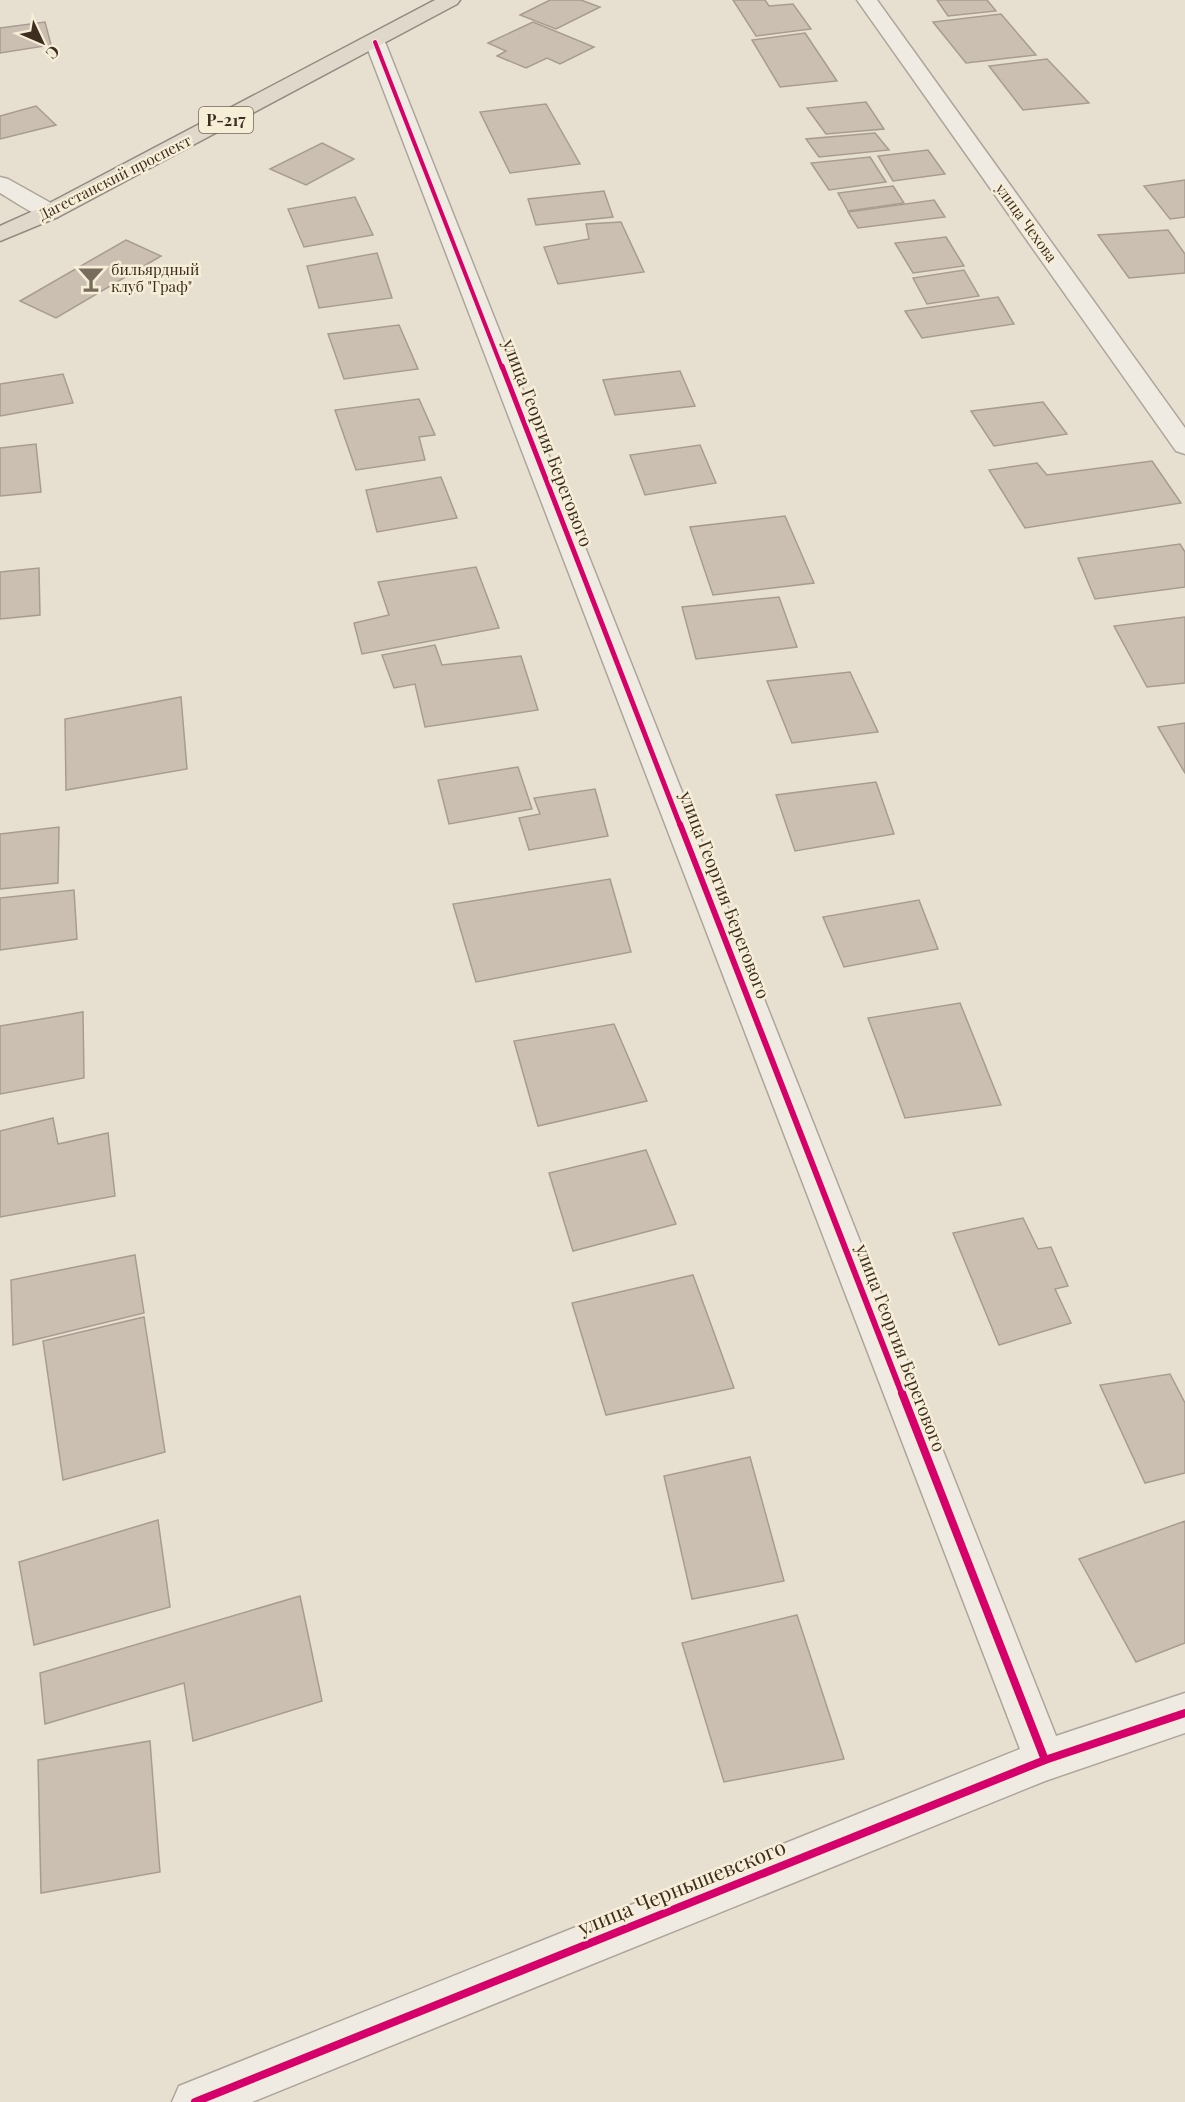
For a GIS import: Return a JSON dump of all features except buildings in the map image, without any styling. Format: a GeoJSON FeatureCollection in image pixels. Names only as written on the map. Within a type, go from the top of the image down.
{"type":"FeatureCollection","features":[{"type":"Feature","properties":{"kind":"highway","name":"Дагестанский проспект"},"geometry":{"type":"LineString","coordinates":[[0,234],[50,212],[375,42],[450,0]]}},
{"type":"Feature","properties":{"kind":"street","name":"улица Чехова"},"geometry":{"type":"LineString","coordinates":[[867,0],[1185,446]]}},
{"type":"Feature","properties":{"kind":"street","name":"улица Георгия Берегового"},"geometry":{"type":"LineString","coordinates":[[375,42],[1045,1760]]}},
{"type":"Feature","properties":{"kind":"street"},"geometry":{"type":"LineString","coordinates":[[0,184],[50,212]]}},
{"type":"Feature","properties":{"kind":"street","name":"улица Чернышевского"},"geometry":{"type":"LineString","coordinates":[[195,2102],[1045,1760],[1185,1713]]}},
{"type":"Feature","properties":{"kind":"cycle path"},"geometry":{"type":"LineString","coordinates":[[375,42],[1045,1760]]}},
{"type":"Feature","properties":{"kind":"cycle path"},"geometry":{"type":"LineString","coordinates":[[195,2102],[1045,1760],[1185,1713]]}},
{"type":"Feature","properties":{"kind":"place","name":"бильярдный клуб \"Граф\""},"geometry":{"type":"Point","coordinates":[91,279]}}]}
